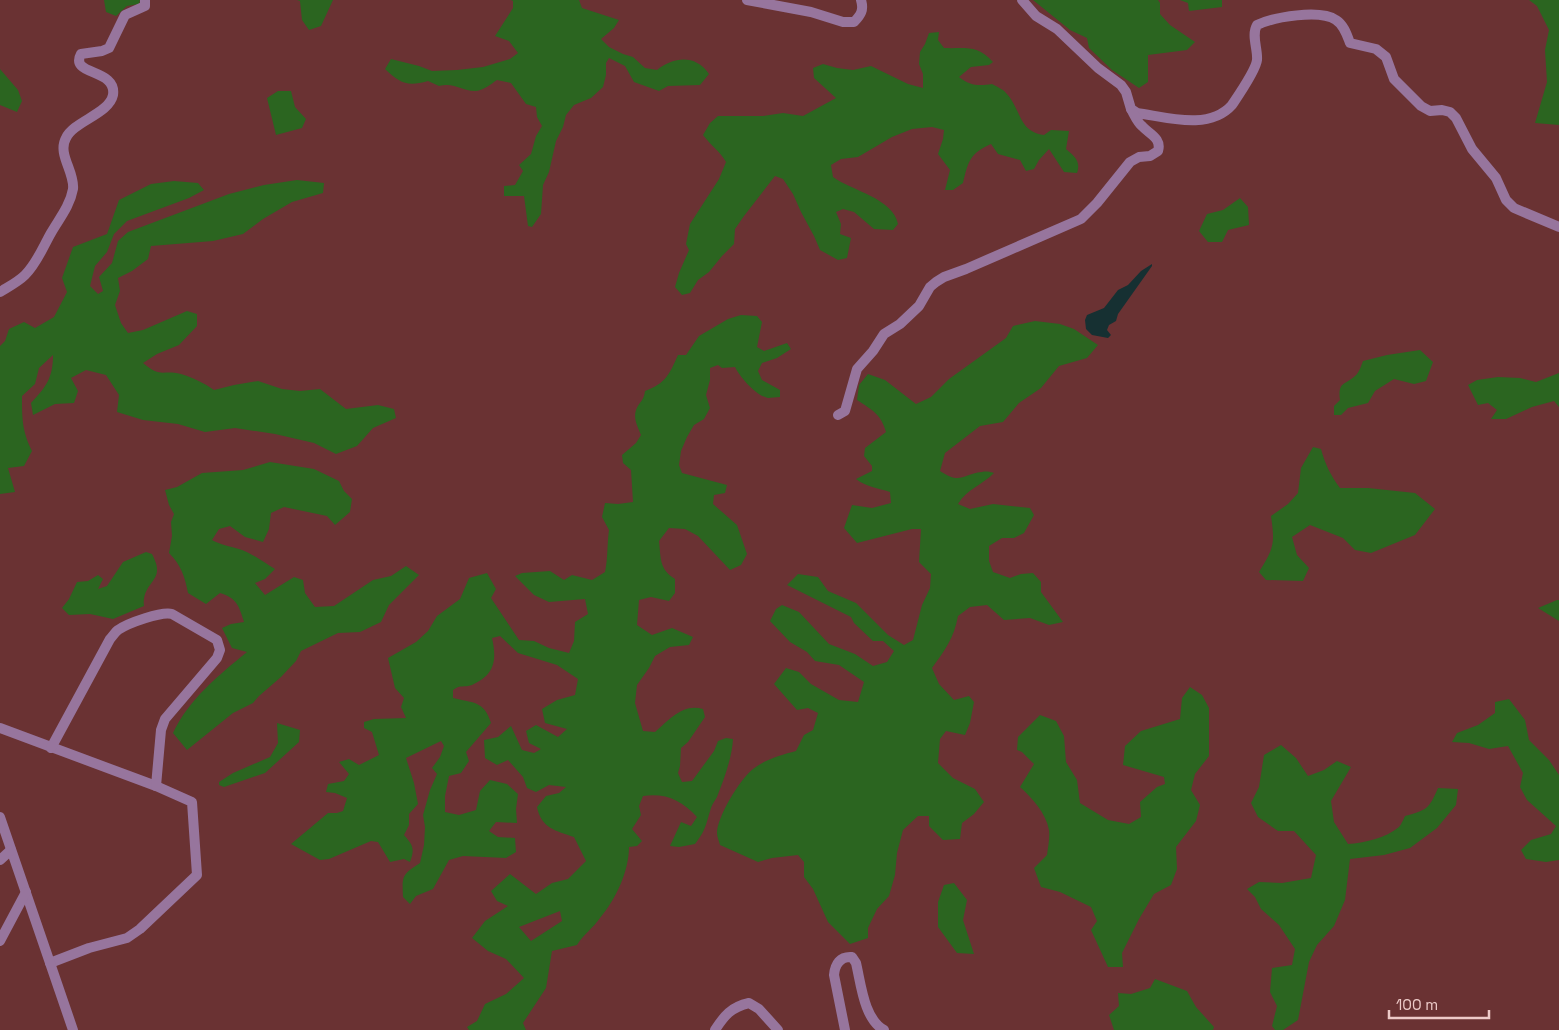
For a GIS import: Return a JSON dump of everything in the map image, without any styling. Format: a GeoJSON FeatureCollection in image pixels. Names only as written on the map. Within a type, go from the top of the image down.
{"type":"FeatureCollection","features":[{"type":"Feature","properties":{"kind":"street"},"geometry":{"type":"LineString","coordinates":[[0,292],[25,276],[35,263],[66,210],[73,189],[72,173],[64,148],[65,139],[70,131],[108,104],[112,96],[113,87],[107,79],[84,69],[79,64],[79,58],[81,54],[102,51],[108,48],[125,15],[145,6],[145,0]]}},
{"type":"Feature","properties":{"kind":"street"},"geometry":{"type":"LineString","coordinates":[[747,0],[811,12],[842,22],[854,22],[860,17],[863,8],[861,0]]}},
{"type":"Feature","properties":{"kind":"street"},"geometry":{"type":"LineString","coordinates":[[838,415],[845,411],[857,368],[873,352],[884,334],[900,324],[919,306],[930,287],[936,282],[1081,219],[1097,203],[1130,162],[1139,157],[1150,156],[1158,151],[1159,143],[1157,139],[1140,125],[1126,92],[1121,85],[1098,68],[1057,29],[1036,16],[1022,0]]}},
{"type":"Feature","properties":{"kind":"street"},"geometry":{"type":"LineString","coordinates":[[1132,109],[1137,112],[1185,120],[1214,117],[1227,111],[1256,66],[1257,47],[1254,29],[1257,25],[1286,16],[1328,16],[1341,24],[1350,43],[1376,49],[1386,57],[1394,79],[1421,106],[1430,111],[1442,110],[1450,112],[1456,118],[1472,149],[1496,178],[1506,200],[1514,208],[1559,227]]}},
{"type":"Feature","properties":{"kind":"street"},"geometry":{"type":"LineString","coordinates":[[51,748],[110,639],[119,630],[159,613],[167,612],[217,640],[220,650],[217,658],[165,719],[161,730],[156,786]]}},
{"type":"Feature","properties":{"kind":"street"},"geometry":{"type":"LineString","coordinates":[[0,728],[156,786],[192,802],[197,875],[140,930],[127,938],[89,948],[50,963]]}},
{"type":"Feature","properties":{"kind":"street"},"geometry":{"type":"LineString","coordinates":[[0,817],[73,1030]]}},
{"type":"Feature","properties":{"kind":"street"},"geometry":{"type":"LineString","coordinates":[[0,860],[11,850]]}},
{"type":"Feature","properties":{"kind":"street"},"geometry":{"type":"LineString","coordinates":[[0,941],[26,892]]}},
{"type":"Feature","properties":{"kind":"street"},"geometry":{"type":"LineString","coordinates":[[845,1030],[834,967],[840,959],[846,957],[852,957],[856,963],[867,1007],[879,1027],[884,1030]]}},
{"type":"Feature","properties":{"kind":"street"},"geometry":{"type":"LineString","coordinates":[[715,1030],[725,1014],[738,1006],[749,1003],[759,1009],[778,1030]]}},
{"type":"Feature","properties":{"kind":"green space"},"geometry":{"type":"Polygon","coordinates":[[[104,0],[140,0],[139,4],[127,6],[116,16],[106,12],[104,0]]]}},
{"type":"Feature","properties":{"kind":"green space"},"geometry":{"type":"Polygon","coordinates":[[[297,0],[333,0],[321,26],[309,30],[302,20],[300,1],[297,0]]]}},
{"type":"Feature","properties":{"kind":"green space"},"geometry":{"type":"Polygon","coordinates":[[[511,0],[579,0],[582,8],[619,20],[614,28],[601,39],[609,47],[633,57],[645,68],[657,70],[670,62],[684,60],[697,63],[709,74],[700,85],[668,86],[659,91],[634,82],[625,66],[609,58],[606,63],[603,87],[591,98],[574,105],[566,115],[563,127],[556,141],[549,172],[543,185],[541,214],[532,227],[528,226],[524,196],[504,196],[504,186],[515,185],[523,171],[519,165],[531,154],[536,136],[542,126],[537,117],[536,107],[526,104],[511,83],[497,80],[481,90],[470,91],[449,85],[439,86],[428,81],[409,84],[395,78],[385,69],[391,59],[432,71],[483,67],[510,59],[518,53],[509,41],[495,36],[513,8],[513,1],[511,0]]]}},
{"type":"Feature","properties":{"kind":"green space"},"geometry":{"type":"Polygon","coordinates":[[[1033,0],[1158,0],[1160,3],[1160,14],[1170,25],[1195,42],[1187,50],[1148,55],[1148,82],[1139,88],[1112,70],[1089,48],[1087,38],[1070,30],[1033,0]]]}},
{"type":"Feature","properties":{"kind":"green space"},"geometry":{"type":"Polygon","coordinates":[[[1180,0],[1222,0],[1222,7],[1189,11],[1188,3],[1180,0]]]}},
{"type":"Feature","properties":{"kind":"green space"},"geometry":{"type":"Polygon","coordinates":[[[1529,0],[1559,0],[1559,125],[1535,123],[1547,82],[1545,50],[1549,30],[1537,6],[1529,0]]]}},
{"type":"Feature","properties":{"kind":"green space"},"geometry":{"type":"Polygon","coordinates":[[[939,32],[938,40],[944,48],[976,50],[982,52],[993,62],[989,65],[971,67],[959,77],[971,84],[992,84],[1003,90],[1011,99],[1025,124],[1036,133],[1044,135],[1051,130],[1069,131],[1066,149],[1078,162],[1077,173],[1064,172],[1049,149],[1034,169],[1026,171],[1020,160],[998,154],[991,144],[978,151],[971,159],[963,183],[953,190],[945,190],[950,170],[938,154],[944,130],[932,127],[912,129],[892,137],[858,157],[841,159],[831,165],[833,177],[880,201],[895,215],[898,224],[893,230],[874,229],[854,212],[843,209],[836,212],[841,224],[840,234],[851,238],[847,258],[838,260],[820,250],[793,194],[783,179],[775,176],[735,229],[734,244],[709,272],[698,280],[690,293],[682,295],[675,287],[689,250],[686,244],[690,224],[719,179],[726,162],[703,135],[710,123],[718,116],[763,116],[783,113],[803,116],[836,98],[814,78],[813,68],[823,64],[853,70],[871,66],[908,84],[923,88],[923,74],[919,64],[920,52],[929,33],[939,32]]]}},
{"type":"Feature","properties":{"kind":"green space"},"geometry":{"type":"Polygon","coordinates":[[[0,69],[18,90],[22,101],[17,112],[0,105],[0,69]]]}},
{"type":"Feature","properties":{"kind":"green space"},"geometry":{"type":"Polygon","coordinates":[[[278,91],[291,91],[295,107],[306,119],[302,128],[276,135],[267,98],[278,91]]]}},
{"type":"Feature","properties":{"kind":"green space"},"geometry":{"type":"Polygon","coordinates":[[[297,180],[324,183],[323,193],[292,202],[263,219],[243,234],[213,241],[151,246],[148,259],[132,271],[118,278],[120,291],[115,305],[121,323],[128,333],[143,330],[187,311],[197,314],[197,326],[179,345],[157,354],[143,363],[154,371],[181,374],[199,381],[214,390],[258,381],[282,389],[300,391],[320,389],[346,409],[378,405],[394,409],[396,418],[373,428],[357,446],[336,454],[314,443],[275,434],[235,428],[205,432],[178,424],[143,420],[117,412],[119,395],[106,375],[86,370],[71,378],[78,391],[74,403],[55,404],[33,415],[31,403],[48,382],[52,370],[53,355],[39,368],[35,384],[22,396],[23,424],[32,451],[24,466],[8,468],[15,492],[0,494],[0,346],[5,341],[9,329],[24,322],[35,328],[54,317],[67,292],[62,278],[73,247],[107,234],[119,200],[151,184],[174,181],[198,183],[204,190],[189,198],[127,221],[114,234],[107,252],[95,266],[90,286],[98,294],[103,291],[99,277],[112,263],[118,241],[128,232],[229,194],[264,185],[297,180]]]}},
{"type":"Feature","properties":{"kind":"green space"},"geometry":{"type":"Polygon","coordinates":[[[1240,198],[1248,207],[1249,225],[1228,230],[1222,242],[1208,242],[1199,231],[1207,214],[1223,210],[1240,198]]]}},
{"type":"Feature","properties":{"kind":"green space"},"geometry":{"type":"Polygon","coordinates":[[[741,315],[757,316],[762,322],[757,347],[764,351],[787,343],[791,349],[777,358],[762,363],[758,371],[762,380],[780,390],[780,397],[768,398],[758,394],[744,381],[735,367],[722,368],[718,365],[710,368],[710,380],[706,395],[710,408],[704,419],[694,425],[687,437],[681,451],[679,465],[682,473],[727,485],[725,493],[714,495],[713,504],[737,525],[747,554],[741,565],[730,570],[698,536],[685,529],[669,528],[659,541],[663,567],[675,579],[675,593],[669,601],[651,597],[639,600],[637,625],[652,635],[672,628],[693,637],[689,645],[670,647],[655,656],[637,685],[635,703],[643,731],[655,732],[683,710],[689,708],[703,709],[705,717],[688,742],[681,748],[678,773],[682,782],[692,781],[714,751],[718,741],[726,738],[733,739],[729,761],[717,797],[711,807],[699,839],[695,844],[679,847],[670,846],[681,822],[691,826],[697,817],[685,806],[673,799],[651,795],[643,796],[639,806],[641,815],[632,829],[642,841],[637,846],[629,847],[627,866],[616,894],[597,922],[577,945],[552,951],[546,988],[523,1023],[526,1030],[469,1030],[467,1027],[477,1021],[485,1004],[506,994],[524,978],[506,959],[488,951],[472,938],[485,921],[508,906],[497,901],[491,891],[510,874],[536,894],[552,883],[568,879],[586,861],[574,837],[550,828],[542,820],[537,807],[546,796],[559,793],[566,787],[549,785],[536,792],[527,788],[523,777],[508,760],[497,765],[485,758],[484,740],[498,737],[511,726],[522,750],[534,753],[541,749],[529,743],[526,731],[536,725],[558,737],[567,729],[545,723],[542,709],[557,700],[575,695],[578,679],[557,665],[518,653],[500,636],[492,638],[494,660],[486,677],[472,685],[458,687],[453,690],[453,698],[481,706],[491,723],[466,752],[469,761],[461,773],[449,776],[445,796],[445,812],[459,815],[476,810],[480,791],[490,780],[507,784],[518,794],[517,823],[496,822],[489,831],[498,837],[515,838],[516,852],[506,858],[463,856],[449,860],[433,889],[416,896],[410,904],[403,897],[404,876],[420,863],[424,845],[425,827],[423,815],[437,774],[432,768],[440,757],[444,746],[441,741],[406,758],[418,804],[409,814],[409,825],[404,835],[412,847],[410,862],[404,859],[390,862],[378,842],[371,841],[329,859],[320,860],[291,844],[328,813],[343,811],[347,798],[335,793],[326,792],[328,784],[344,781],[349,774],[339,762],[349,759],[359,765],[379,755],[372,732],[364,728],[364,722],[374,719],[406,718],[401,707],[404,698],[395,688],[388,658],[416,642],[428,631],[437,616],[460,599],[469,578],[487,573],[496,589],[491,598],[519,640],[534,641],[549,648],[569,653],[574,641],[575,622],[588,614],[585,599],[549,602],[534,595],[515,576],[522,573],[550,571],[564,580],[572,575],[592,580],[605,572],[609,530],[602,517],[605,503],[633,502],[631,470],[623,463],[622,455],[636,443],[641,435],[635,417],[637,407],[644,397],[645,391],[658,385],[666,378],[678,355],[686,355],[699,336],[728,319],[741,315]],[[560,911],[519,927],[531,941],[562,921],[560,911]]]}},
{"type":"Feature","properties":{"kind":"green space"},"geometry":{"type":"Polygon","coordinates":[[[1035,321],[1060,324],[1074,329],[1098,345],[1087,358],[1059,366],[1041,388],[1019,403],[1003,422],[980,426],[945,453],[940,471],[957,478],[975,473],[994,473],[970,491],[958,504],[970,509],[993,504],[1030,508],[1034,515],[1024,533],[1014,538],[1002,538],[989,546],[989,561],[993,572],[1010,578],[1021,574],[1033,573],[1041,582],[1041,592],[1063,622],[1049,625],[1030,618],[1004,620],[987,605],[970,607],[958,616],[945,649],[932,668],[939,684],[954,700],[969,696],[974,702],[970,723],[965,735],[946,731],[940,739],[938,763],[953,778],[975,789],[984,802],[974,814],[962,823],[960,839],[943,840],[929,826],[929,816],[918,816],[903,830],[897,853],[895,875],[889,896],[877,909],[868,928],[868,938],[850,944],[828,922],[813,889],[804,877],[804,862],[798,855],[772,858],[758,862],[720,845],[718,838],[718,826],[725,808],[736,789],[748,774],[768,760],[796,751],[804,735],[813,730],[818,713],[808,708],[797,710],[774,684],[786,668],[799,672],[811,684],[839,700],[858,702],[864,682],[839,665],[815,661],[807,652],[790,642],[770,621],[776,609],[782,605],[799,612],[829,644],[855,654],[873,666],[887,662],[894,651],[883,641],[873,641],[854,623],[851,617],[787,585],[798,574],[818,577],[828,591],[856,603],[888,635],[904,645],[913,640],[922,605],[930,588],[931,574],[919,562],[921,529],[912,529],[857,543],[844,528],[852,505],[872,508],[891,503],[890,492],[868,486],[856,479],[872,471],[872,466],[864,456],[865,448],[886,432],[879,417],[857,400],[859,385],[868,374],[885,380],[916,404],[931,397],[949,379],[1006,338],[1013,326],[1035,321]]]}},
{"type":"Feature","properties":{"kind":"green space"},"geometry":{"type":"Polygon","coordinates":[[[1420,350],[1433,362],[1426,381],[1414,384],[1394,379],[1375,391],[1368,403],[1348,408],[1341,415],[1334,415],[1334,406],[1340,400],[1341,387],[1356,375],[1363,361],[1420,350]]]}},
{"type":"Feature","properties":{"kind":"green space"},"geometry":{"type":"Polygon","coordinates":[[[1559,373],[1559,407],[1554,401],[1532,407],[1506,419],[1491,419],[1497,410],[1488,403],[1478,405],[1468,385],[1477,380],[1498,377],[1520,378],[1536,382],[1559,373]]]}},
{"type":"Feature","properties":{"kind":"green space"},"geometry":{"type":"Polygon","coordinates":[[[1313,447],[1321,449],[1324,460],[1340,488],[1368,488],[1415,493],[1435,509],[1415,535],[1371,553],[1355,550],[1343,538],[1310,525],[1292,537],[1297,555],[1309,568],[1303,581],[1266,580],[1259,572],[1272,546],[1271,516],[1288,504],[1298,493],[1301,468],[1313,447]]]}},
{"type":"Feature","properties":{"kind":"green space"},"geometry":{"type":"Polygon","coordinates":[[[270,462],[314,469],[339,481],[344,491],[352,499],[350,512],[335,525],[327,516],[284,507],[271,513],[269,529],[263,542],[245,537],[230,526],[219,529],[212,540],[248,553],[275,569],[265,579],[255,583],[265,595],[294,577],[303,580],[305,593],[315,607],[334,606],[373,580],[391,576],[406,566],[419,575],[389,605],[381,622],[360,632],[338,633],[301,651],[296,661],[253,703],[233,713],[187,750],[173,733],[187,709],[205,688],[247,652],[232,648],[222,628],[244,622],[239,607],[234,600],[220,593],[206,604],[188,593],[182,572],[177,562],[169,553],[172,536],[171,522],[174,514],[169,505],[165,490],[177,487],[202,473],[243,470],[270,462]]]}},
{"type":"Feature","properties":{"kind":"green space"},"geometry":{"type":"Polygon","coordinates":[[[146,552],[152,554],[156,563],[157,574],[147,589],[144,606],[113,619],[90,614],[69,615],[62,608],[69,599],[77,582],[88,581],[98,575],[103,579],[98,589],[107,586],[123,562],[146,552]]]}},
{"type":"Feature","properties":{"kind":"green space"},"geometry":{"type":"Polygon","coordinates":[[[1557,600],[1559,600],[1559,621],[1538,608],[1557,600]]]}},
{"type":"Feature","properties":{"kind":"green space"},"geometry":{"type":"Polygon","coordinates":[[[1190,687],[1202,695],[1209,708],[1209,756],[1195,774],[1191,790],[1200,805],[1196,821],[1176,847],[1177,869],[1171,885],[1154,894],[1122,953],[1123,967],[1108,967],[1091,930],[1097,921],[1091,907],[1060,892],[1041,887],[1034,868],[1047,855],[1049,830],[1042,812],[1020,787],[1034,764],[1022,752],[1017,750],[1018,737],[1040,715],[1056,721],[1064,736],[1066,762],[1077,780],[1080,803],[1108,820],[1129,824],[1141,817],[1140,802],[1157,787],[1165,784],[1164,777],[1123,765],[1125,746],[1141,731],[1180,719],[1182,698],[1190,687]]]}},
{"type":"Feature","properties":{"kind":"green space"},"geometry":{"type":"Polygon","coordinates":[[[1509,699],[1525,720],[1529,740],[1549,760],[1559,775],[1559,860],[1546,862],[1526,859],[1521,850],[1531,840],[1551,834],[1556,826],[1527,800],[1520,787],[1523,773],[1508,746],[1489,749],[1469,743],[1452,742],[1457,733],[1478,725],[1495,713],[1495,702],[1509,699]]]}},
{"type":"Feature","properties":{"kind":"green space"},"geometry":{"type":"Polygon","coordinates":[[[277,723],[300,730],[299,742],[265,773],[224,787],[219,785],[219,782],[233,773],[270,757],[278,743],[277,723]]]}},
{"type":"Feature","properties":{"kind":"green space"},"geometry":{"type":"Polygon","coordinates":[[[1281,745],[1296,758],[1308,776],[1324,770],[1337,761],[1351,767],[1331,801],[1334,822],[1348,844],[1375,839],[1394,831],[1400,826],[1405,816],[1426,808],[1438,788],[1458,789],[1456,805],[1437,828],[1410,848],[1384,855],[1350,859],[1345,900],[1334,926],[1317,945],[1309,962],[1298,1020],[1283,1030],[1275,1030],[1272,1026],[1277,1006],[1270,992],[1272,968],[1292,965],[1295,949],[1279,925],[1261,909],[1255,897],[1247,889],[1259,882],[1282,883],[1311,878],[1316,855],[1294,831],[1278,831],[1258,817],[1251,803],[1259,787],[1264,755],[1281,745]]]}},
{"type":"Feature","properties":{"kind":"green space"},"geometry":{"type":"Polygon","coordinates":[[[954,883],[967,900],[963,920],[974,954],[957,953],[938,927],[938,902],[944,885],[954,883]]]}},
{"type":"Feature","properties":{"kind":"green space"},"geometry":{"type":"Polygon","coordinates":[[[1155,979],[1187,991],[1196,1007],[1214,1027],[1213,1030],[1114,1030],[1109,1015],[1119,1006],[1118,993],[1131,994],[1150,988],[1155,979]]]}},
{"type":"Feature","properties":{"kind":"water"},"geometry":{"type":"Polygon","coordinates":[[[1152,264],[1118,314],[1116,321],[1109,325],[1107,330],[1111,335],[1108,338],[1092,335],[1086,329],[1085,320],[1087,315],[1104,308],[1118,290],[1128,285],[1141,271],[1152,264]]]}}]}
